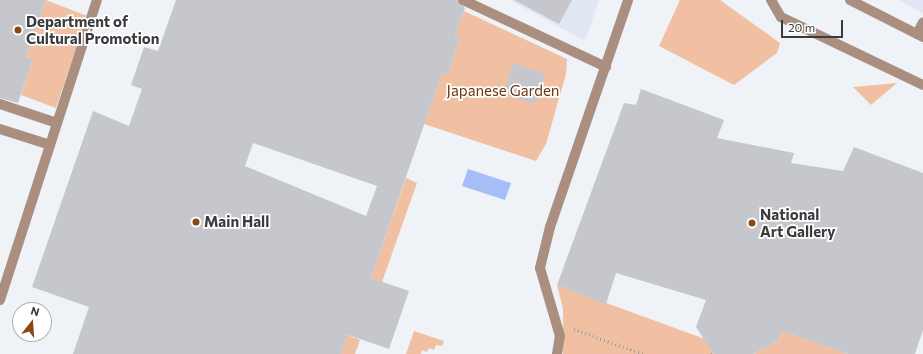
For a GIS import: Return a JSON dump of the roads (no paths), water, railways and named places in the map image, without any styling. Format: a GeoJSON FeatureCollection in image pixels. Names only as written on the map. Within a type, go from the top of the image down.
{"type":"FeatureCollection","features":[{"type":"Feature","properties":{"kind":"street"},"geometry":{"type":"LineString","coordinates":[[0,300],[98,0]]}},
{"type":"Feature","properties":{"kind":"street"},"geometry":{"type":"LineString","coordinates":[[463,0],[606,66]]}},
{"type":"Feature","properties":{"kind":"street"},"geometry":{"type":"LineString","coordinates":[[557,354],[560,336],[540,268],[550,227],[628,0]]}},
{"type":"Feature","properties":{"kind":"street"},"geometry":{"type":"LineString","coordinates":[[771,0],[781,17],[923,85]]}},
{"type":"Feature","properties":{"kind":"street"},"geometry":{"type":"LineString","coordinates":[[850,0],[920,35],[923,22]]}},
{"type":"Feature","properties":{"kind":"street"},"geometry":{"type":"LineString","coordinates":[[0,104],[57,123]]}},
{"type":"Feature","properties":{"kind":"street"},"geometry":{"type":"LineString","coordinates":[[0,129],[50,145]]}},
{"type":"Feature","properties":{"kind":"water"},"geometry":{"type":"Polygon","coordinates":[[[468,169],[511,183],[505,200],[462,186],[468,169]]]}},
{"type":"Feature","properties":{"kind":"place","name":"Department of Cultural Promotion"},"geometry":{"type":"Point","coordinates":[18,30]}},
{"type":"Feature","properties":{"kind":"place","name":"Main Hall"},"geometry":{"type":"Point","coordinates":[196,222]}},
{"type":"Feature","properties":{"kind":"place","name":"National Art Gallery"},"geometry":{"type":"Point","coordinates":[752,223]}},
{"type":"Feature","properties":{"kind":"park label","name":"Japanese Garden"},"geometry":{"type":"Point","coordinates":[503,91]}}]}
